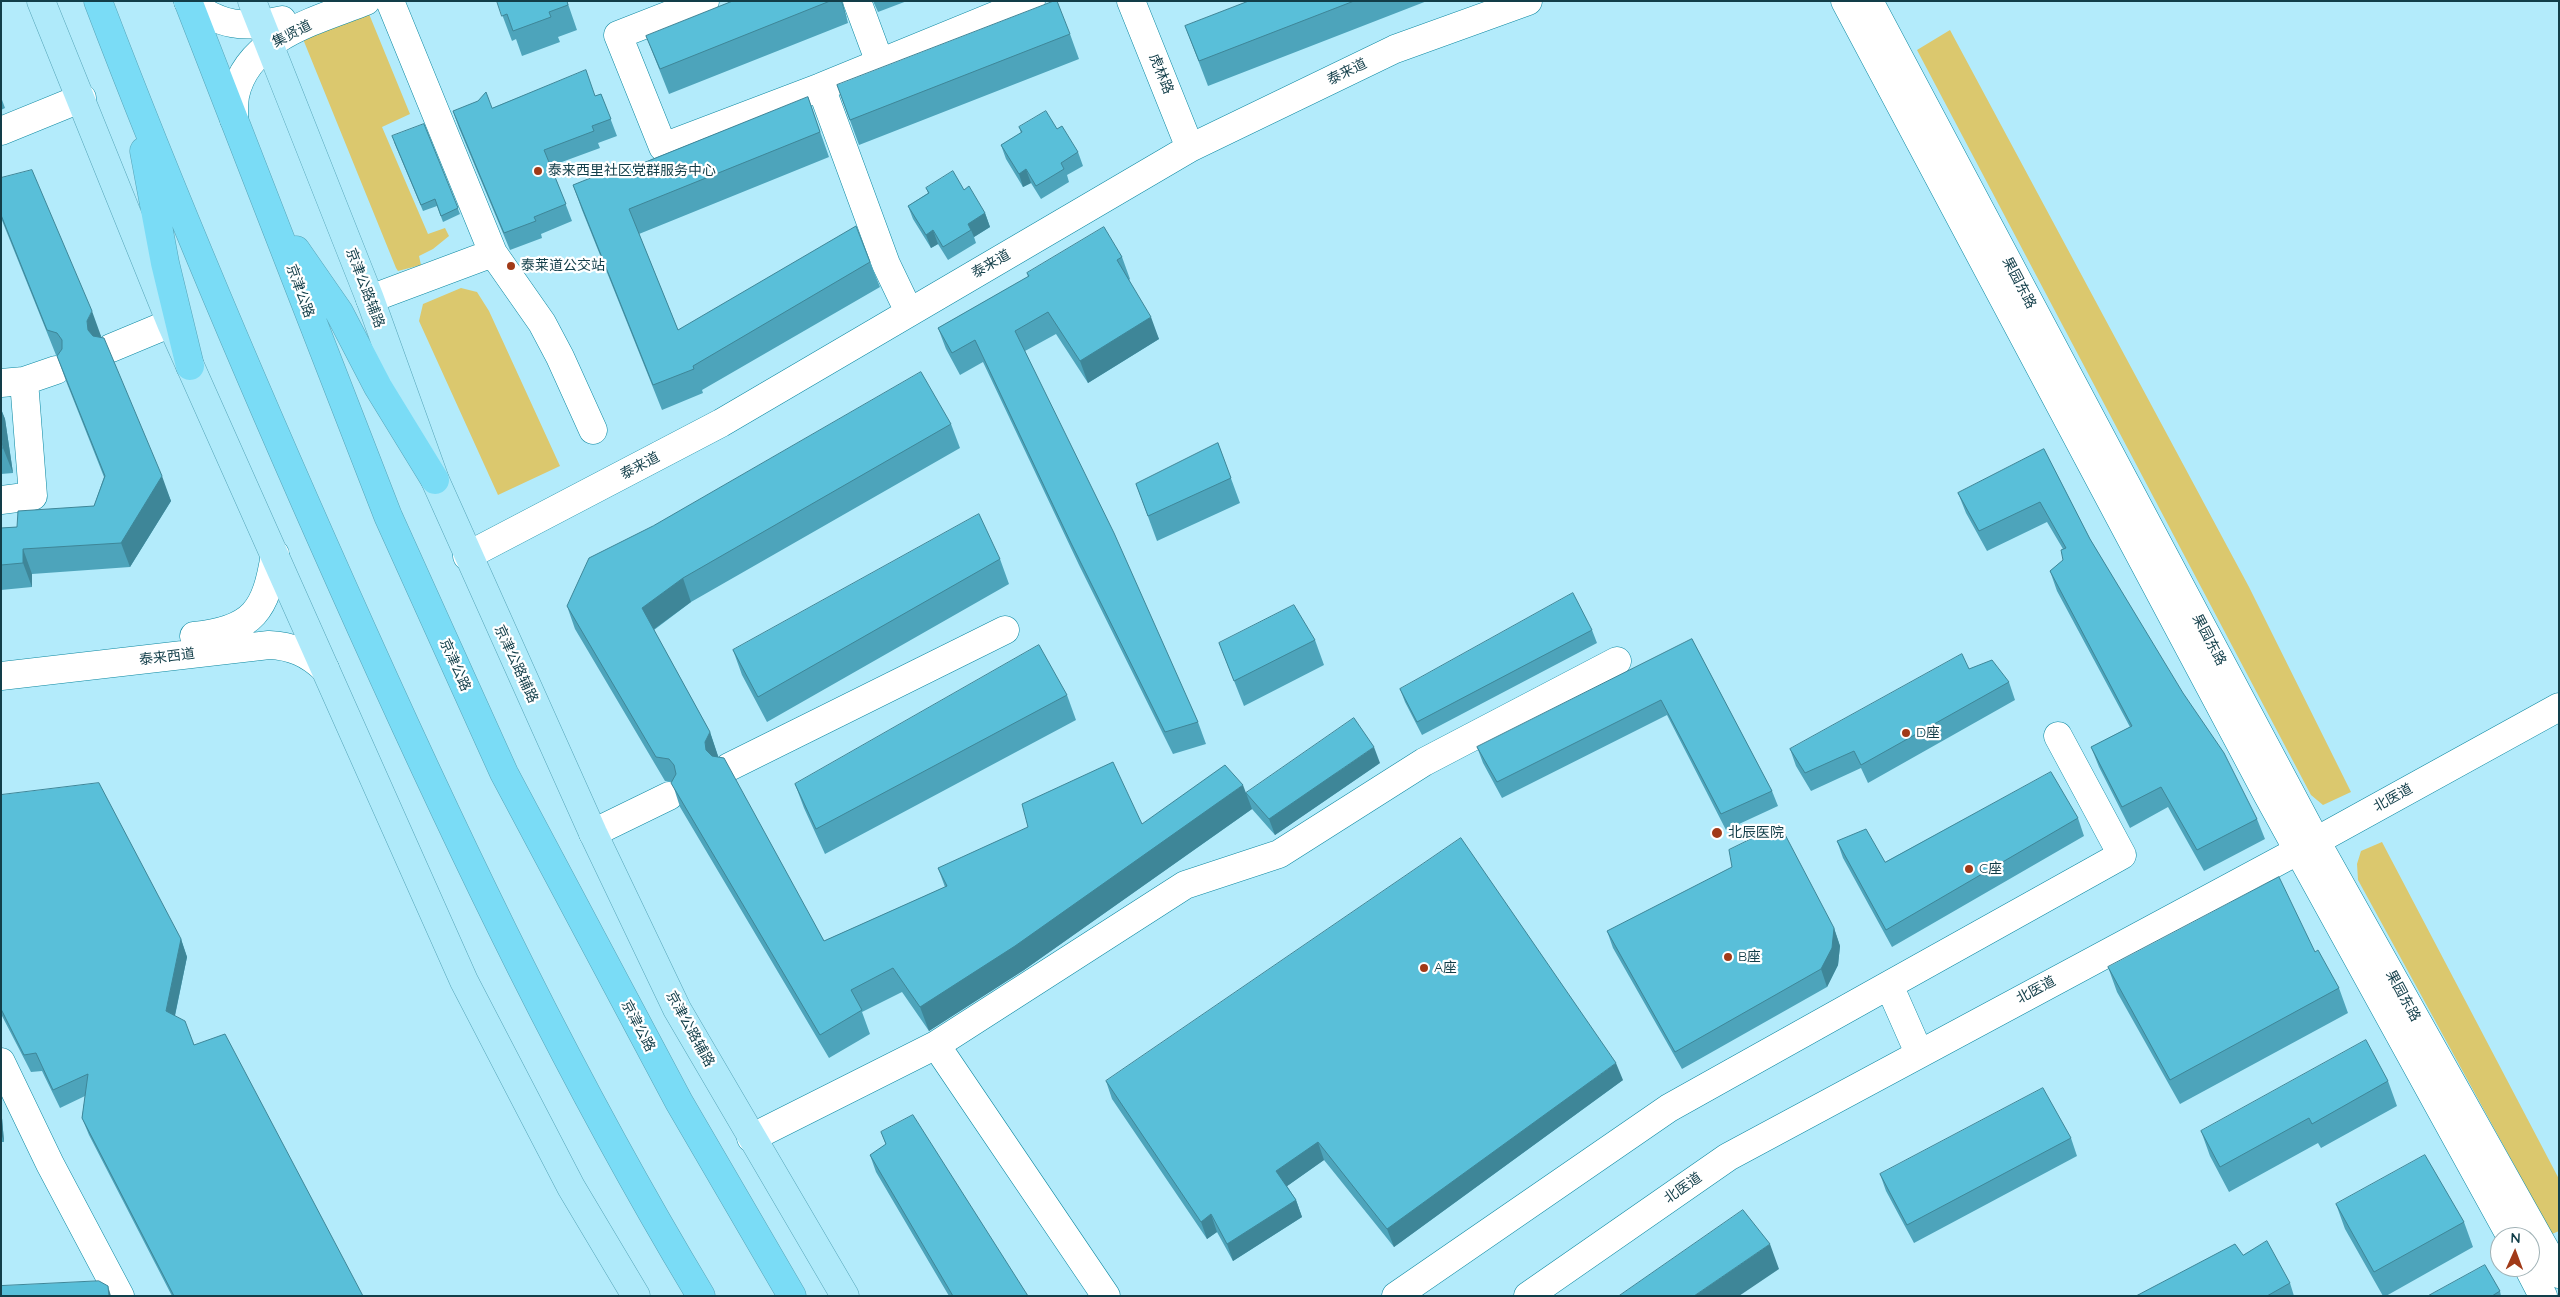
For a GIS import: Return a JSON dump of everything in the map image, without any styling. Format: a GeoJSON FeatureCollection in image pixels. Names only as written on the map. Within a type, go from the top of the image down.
{"type":"FeatureCollection","features":[{"type":"Feature","properties":{"kind":"highway"},"geometry":{"type":"LineString","coordinates":[[98,1],[134,96],[266,415],[440,804],[556,1036],[663,1233],[701,1296]]}},
{"type":"Feature","properties":{"kind":"highway","name":"京津公路"},"geometry":{"type":"LineString","coordinates":[[188,1],[268,205],[323,354],[388,516],[504,773],[674,1093],[792,1296]]}},
{"type":"Feature","properties":{"kind":"highway"},"geometry":{"type":"LineString","coordinates":[[134,96],[165,262],[190,366]]}},
{"type":"Feature","properties":{"kind":"highway"},"geometry":{"type":"LineString","coordinates":[[268,205],[339,312],[378,387],[435,480]]}},
{"type":"Feature","properties":{"kind":"main road"},"geometry":{"type":"LineString","coordinates":[[41,1],[82,98],[171,323],[464,981],[571,1187],[636,1296]]}},
{"type":"Feature","properties":{"kind":"main road","name":"京津公路辅路"},"geometry":{"type":"LineString","coordinates":[[261,23],[370,299],[435,480],[467,556],[593,833],[677,1009],[844,1296]]}},
{"type":"Feature","properties":{"kind":"street","name":"集贤道"},"geometry":{"type":"LineString","coordinates":[[188,1],[218,21],[240,25],[290,18],[336,1]]}},
{"type":"Feature","properties":{"kind":"street","name":"集贤道"},"geometry":{"type":"LineString","coordinates":[[261,23],[293,30],[366,1]]}},
{"type":"Feature","properties":{"kind":"street"},"geometry":{"type":"LineString","coordinates":[[390,1],[450,114],[493,253],[542,323],[560,357],[593,430]]}},
{"type":"Feature","properties":{"kind":"street"},"geometry":{"type":"LineString","coordinates":[[705,1],[618,35],[663,147],[821,87],[1032,1]]}},
{"type":"Feature","properties":{"kind":"street"},"geometry":{"type":"LineString","coordinates":[[857,1],[880,63]]}},
{"type":"Feature","properties":{"kind":"street","name":"虎林路"},"geometry":{"type":"LineString","coordinates":[[1132,1],[1190,148]]}},
{"type":"Feature","properties":{"kind":"street","name":"泰来道"},"geometry":{"type":"LineString","coordinates":[[467,556],[721,423],[1190,148],[1395,49],[1486,8],[1528,1]]}},
{"type":"Feature","properties":{"kind":"street","name":"果园东路"},"geometry":{"type":"LineString","coordinates":[[1845,1],[2307,846],[2548,1260],[2543,1296]]}},
{"type":"Feature","properties":{"kind":"street","name":"果园东路"},"geometry":{"type":"LineString","coordinates":[[1869,1],[2506,1227]]}},
{"type":"Feature","properties":{"kind":"street","name":"集贤道"},"geometry":{"type":"LineString","coordinates":[[234,119],[235,96],[256,57],[261,23]]}},
{"type":"Feature","properties":{"kind":"street"},"geometry":{"type":"LineString","coordinates":[[821,87],[886,264],[909,312]]}},
{"type":"Feature","properties":{"kind":"street"},"geometry":{"type":"LineString","coordinates":[[1,131],[82,98]]}},
{"type":"Feature","properties":{"kind":"street"},"geometry":{"type":"LineString","coordinates":[[370,299],[493,253]]}},
{"type":"Feature","properties":{"kind":"street"},"geometry":{"type":"LineString","coordinates":[[111,348],[171,323]]}},
{"type":"Feature","properties":{"kind":"street"},"geometry":{"type":"LineString","coordinates":[[1,500],[33,496],[12,382],[56,370]]}},
{"type":"Feature","properties":{"kind":"street","name":"泰来西道"},"geometry":{"type":"LineString","coordinates":[[1,657],[220,634],[234,629],[248,620],[266,596],[275,554]]}},
{"type":"Feature","properties":{"kind":"street"},"geometry":{"type":"LineString","coordinates":[[729,767],[1006,630]]}},
{"type":"Feature","properties":{"kind":"street","name":"泰来西道"},"geometry":{"type":"LineString","coordinates":[[1,676],[269,645],[294,648],[311,657],[325,670]]}},
{"type":"Feature","properties":{"kind":"street"},"geometry":{"type":"LineString","coordinates":[[751,1138],[936,1045],[1185,885],[1279,854],[1424,762],[1617,661]]}},
{"type":"Feature","properties":{"kind":"street","name":"北医道"},"geometry":{"type":"LineString","coordinates":[[1528,1296],[1728,1157],[2307,846],[2559,707]]}},
{"type":"Feature","properties":{"kind":"street"},"geometry":{"type":"LineString","coordinates":[[1396,1296],[1669,1108],[2122,855],[2058,736]]}},
{"type":"Feature","properties":{"kind":"street"},"geometry":{"type":"LineString","coordinates":[[593,833],[669,796]]}},
{"type":"Feature","properties":{"kind":"street"},"geometry":{"type":"LineString","coordinates":[[1889,985],[1919,1054]]}},
{"type":"Feature","properties":{"kind":"street"},"geometry":{"type":"LineString","coordinates":[[936,1045],[1106,1296]]}},
{"type":"Feature","properties":{"kind":"street"},"geometry":{"type":"LineString","coordinates":[[1,1062],[50,1164],[120,1296]]}},
{"type":"Feature","properties":{"kind":"shaded area"},"geometry":{"type":"Polygon","coordinates":[[[369,14],[410,114],[382,127],[428,234],[445,228],[449,236],[433,249],[419,256],[421,265],[398,271],[303,39],[369,14]]]}},
{"type":"Feature","properties":{"kind":"shaded area"},"geometry":{"type":"Polygon","coordinates":[[[1950,30],[2249,587],[2351,792],[2323,805],[2311,795],[1917,50],[1950,30]]]}},
{"type":"Feature","properties":{"kind":"shaded area"},"geometry":{"type":"Polygon","coordinates":[[[461,288],[477,292],[489,311],[560,466],[498,495],[419,321],[423,304],[461,288]]]}},
{"type":"Feature","properties":{"kind":"shaded area"},"geometry":{"type":"Polygon","coordinates":[[[2382,842],[2559,1179],[2559,1231],[2552,1234],[2358,880],[2357,864],[2361,851],[2382,842]]]}},
{"type":"Feature","properties":{"kind":"building"},"geometry":{"type":"Polygon","coordinates":[[[497,1],[567,1],[568,5],[549,12],[551,17],[513,31],[507,14],[502,16],[497,1]]]}},
{"type":"Feature","properties":{"kind":"building"},"geometry":{"type":"Polygon","coordinates":[[[733,1],[830,1],[660,69],[646,36],[733,1]]]}},
{"type":"Feature","properties":{"kind":"building"},"geometry":{"type":"Polygon","coordinates":[[[1057,1],[1070,34],[850,120],[837,85],[1057,1]]]}},
{"type":"Feature","properties":{"kind":"building"},"geometry":{"type":"Polygon","coordinates":[[[1249,1],[1354,1],[1199,61],[1185,26],[1249,1]]]}},
{"type":"Feature","properties":{"kind":"building"},"geometry":{"type":"Polygon","coordinates":[[[586,70],[595,96],[601,94],[611,119],[592,126],[594,131],[544,150],[566,204],[534,217],[536,221],[504,233],[453,111],[478,101],[486,92],[492,108],[586,70]]]}},
{"type":"Feature","properties":{"kind":"building"},"geometry":{"type":"Polygon","coordinates":[[[808,97],[820,132],[629,209],[678,330],[856,226],[870,262],[693,366],[694,369],[653,385],[573,185],[613,169],[615,174],[808,97]]]}},
{"type":"Feature","properties":{"kind":"building"},"geometry":{"type":"Polygon","coordinates":[[[1046,111],[1057,129],[1062,126],[1078,152],[1061,163],[1064,169],[1036,186],[1026,169],[1019,174],[1001,145],[1022,132],[1019,127],[1046,111]]]}},
{"type":"Feature","properties":{"kind":"building"},"geometry":{"type":"Polygon","coordinates":[[[424,124],[458,208],[441,216],[435,199],[421,205],[392,136],[424,124]]]}},
{"type":"Feature","properties":{"kind":"building"},"geometry":{"type":"Polygon","coordinates":[[[32,170],[92,311],[87,321],[88,330],[93,336],[104,338],[162,476],[121,543],[23,549],[23,563],[1,565],[1,528],[17,527],[18,511],[94,506],[105,476],[57,356],[62,349],[62,340],[57,333],[47,330],[1,215],[1,178],[32,170]]]}},
{"type":"Feature","properties":{"kind":"building"},"geometry":{"type":"Polygon","coordinates":[[[953,171],[964,190],[969,186],[985,213],[968,224],[971,230],[943,247],[933,230],[926,235],[908,206],[929,193],[926,188],[953,171]]]}},
{"type":"Feature","properties":{"kind":"building"},"geometry":{"type":"Polygon","coordinates":[[[1104,227],[1122,257],[1117,260],[1151,317],[1080,361],[1048,312],[1015,331],[1114,533],[1198,722],[1165,732],[1071,543],[975,340],[952,353],[938,328],[1029,276],[1027,273],[1104,227]]]}},
{"type":"Feature","properties":{"kind":"building"},"geometry":{"type":"Polygon","coordinates":[[[921,372],[951,424],[683,578],[642,608],[710,732],[705,742],[706,750],[712,756],[724,758],[824,941],[947,886],[938,868],[1028,827],[1022,804],[1113,762],[1142,824],[1225,765],[1243,785],[1015,946],[920,1007],[893,968],[851,990],[862,1010],[820,1035],[671,783],[676,774],[674,765],[669,759],[656,757],[567,606],[589,558],[653,526],[921,372]]]}},
{"type":"Feature","properties":{"kind":"building"},"geometry":{"type":"Polygon","coordinates":[[[1,432],[3,448],[1,448],[1,432]]]}},
{"type":"Feature","properties":{"kind":"building"},"geometry":{"type":"Polygon","coordinates":[[[1218,443],[1231,478],[1148,516],[1136,484],[1218,443]]]}},
{"type":"Feature","properties":{"kind":"building"},"geometry":{"type":"Polygon","coordinates":[[[2044,449],[2090,539],[2183,693],[2224,753],[2257,819],[2197,850],[2161,787],[2122,807],[2091,747],[2132,726],[2050,571],[2063,560],[2061,550],[2066,548],[2040,502],[1979,531],[1958,493],[2044,449]]]}},
{"type":"Feature","properties":{"kind":"building"},"geometry":{"type":"Polygon","coordinates":[[[979,514],[1000,559],[758,697],[733,650],[979,514]]]}},
{"type":"Feature","properties":{"kind":"building"},"geometry":{"type":"Polygon","coordinates":[[[1573,593],[1592,630],[1417,722],[1400,689],[1573,593]]]}},
{"type":"Feature","properties":{"kind":"building"},"geometry":{"type":"Polygon","coordinates":[[[1294,605],[1315,640],[1234,681],[1219,643],[1294,605]]]}},
{"type":"Feature","properties":{"kind":"building"},"geometry":{"type":"Polygon","coordinates":[[[1692,639],[1772,791],[1721,814],[1661,700],[1497,782],[1477,747],[1692,639]]]}},
{"type":"Feature","properties":{"kind":"building"},"geometry":{"type":"Polygon","coordinates":[[[1039,645],[1067,695],[816,829],[795,784],[1039,645]]]}},
{"type":"Feature","properties":{"kind":"building"},"geometry":{"type":"Polygon","coordinates":[[[1962,654],[1969,669],[1992,660],[2009,682],[1861,765],[1854,751],[1805,773],[1790,749],[1962,654]]]}},
{"type":"Feature","properties":{"kind":"building"},"geometry":{"type":"Polygon","coordinates":[[[1354,718],[1374,747],[1269,819],[1246,793],[1354,718]]]}},
{"type":"Feature","properties":{"kind":"building","name":"C座"},"geometry":{"type":"Polygon","coordinates":[[[2051,772],[2078,818],[1886,930],[1837,841],[1866,829],[1885,862],[2051,772]]]}},
{"type":"Feature","properties":{"kind":"building"},"geometry":{"type":"Polygon","coordinates":[[[99,783],[181,939],[166,1011],[185,1021],[194,1045],[225,1034],[363,1296],[174,1296],[82,1118],[88,1074],[53,1090],[36,1053],[24,1055],[1,1009],[1,795],[99,783]]]}},
{"type":"Feature","properties":{"kind":"building","name":"B座"},"geometry":{"type":"Polygon","coordinates":[[[1780,825],[1834,928],[1832,948],[1821,969],[1675,1052],[1607,931],[1732,867],[1729,850],[1780,825]]]}},
{"type":"Feature","properties":{"kind":"building","name":"A座"},"geometry":{"type":"Polygon","coordinates":[[[1461,838],[1616,1063],[1387,1229],[1318,1142],[1276,1171],[1296,1200],[1227,1244],[1211,1214],[1201,1222],[1106,1081],[1461,838]]]}},
{"type":"Feature","properties":{"kind":"building"},"geometry":{"type":"Polygon","coordinates":[[[2279,877],[2315,952],[2318,950],[2339,988],[2170,1080],[2108,967],[2279,877]]]}},
{"type":"Feature","properties":{"kind":"building"},"geometry":{"type":"Polygon","coordinates":[[[2366,1040],[2388,1081],[2312,1124],[2309,1118],[2220,1167],[2201,1131],[2366,1040]]]}},
{"type":"Feature","properties":{"kind":"building"},"geometry":{"type":"Polygon","coordinates":[[[2043,1088],[2071,1138],[1907,1225],[1880,1174],[2043,1088]]]}},
{"type":"Feature","properties":{"kind":"building"},"geometry":{"type":"Polygon","coordinates":[[[913,1115],[1028,1296],[953,1296],[870,1155],[886,1144],[881,1132],[913,1115]]]}},
{"type":"Feature","properties":{"kind":"building"},"geometry":{"type":"Polygon","coordinates":[[[2425,1155],[2464,1222],[2374,1272],[2336,1204],[2425,1155]]]}},
{"type":"Feature","properties":{"kind":"building"},"geometry":{"type":"Polygon","coordinates":[[[1743,1210],[1770,1244],[1694,1296],[1619,1296],[1743,1210]]]}},
{"type":"Feature","properties":{"kind":"building"},"geometry":{"type":"Polygon","coordinates":[[[2267,1241],[2290,1283],[2267,1296],[2136,1296],[2235,1244],[2243,1255],[2267,1241]]]}},
{"type":"Feature","properties":{"kind":"building"},"geometry":{"type":"Polygon","coordinates":[[[2485,1265],[2490,1277],[2492,1277],[2500,1291],[2492,1296],[2428,1296],[2485,1265]]]}},
{"type":"Feature","properties":{"kind":"building"},"geometry":{"type":"Polygon","coordinates":[[[99,1281],[108,1286],[109,1296],[1,1296],[1,1286],[99,1281]]]}},
{"type":"Feature","properties":{"kind":"place","name":"泰来西里社区党群服务中心"},"geometry":{"type":"Point","coordinates":[538,171]}},
{"type":"Feature","properties":{"kind":"place","name":"泰莱道公交站"},"geometry":{"type":"Point","coordinates":[511,266]}},
{"type":"Feature","properties":{"kind":"place","name":"D座"},"geometry":{"type":"Point","coordinates":[1906,733]}},
{"type":"Feature","properties":{"kind":"place","name":"北辰医院"},"geometry":{"type":"Point","coordinates":[1717,833]}},
{"type":"Feature","properties":{"kind":"place","name":"C座"},"geometry":{"type":"Point","coordinates":[1969,869]}},
{"type":"Feature","properties":{"kind":"place","name":"B座"},"geometry":{"type":"Point","coordinates":[1728,957]}},
{"type":"Feature","properties":{"kind":"place","name":"A座"},"geometry":{"type":"Point","coordinates":[1424,968]}}]}
